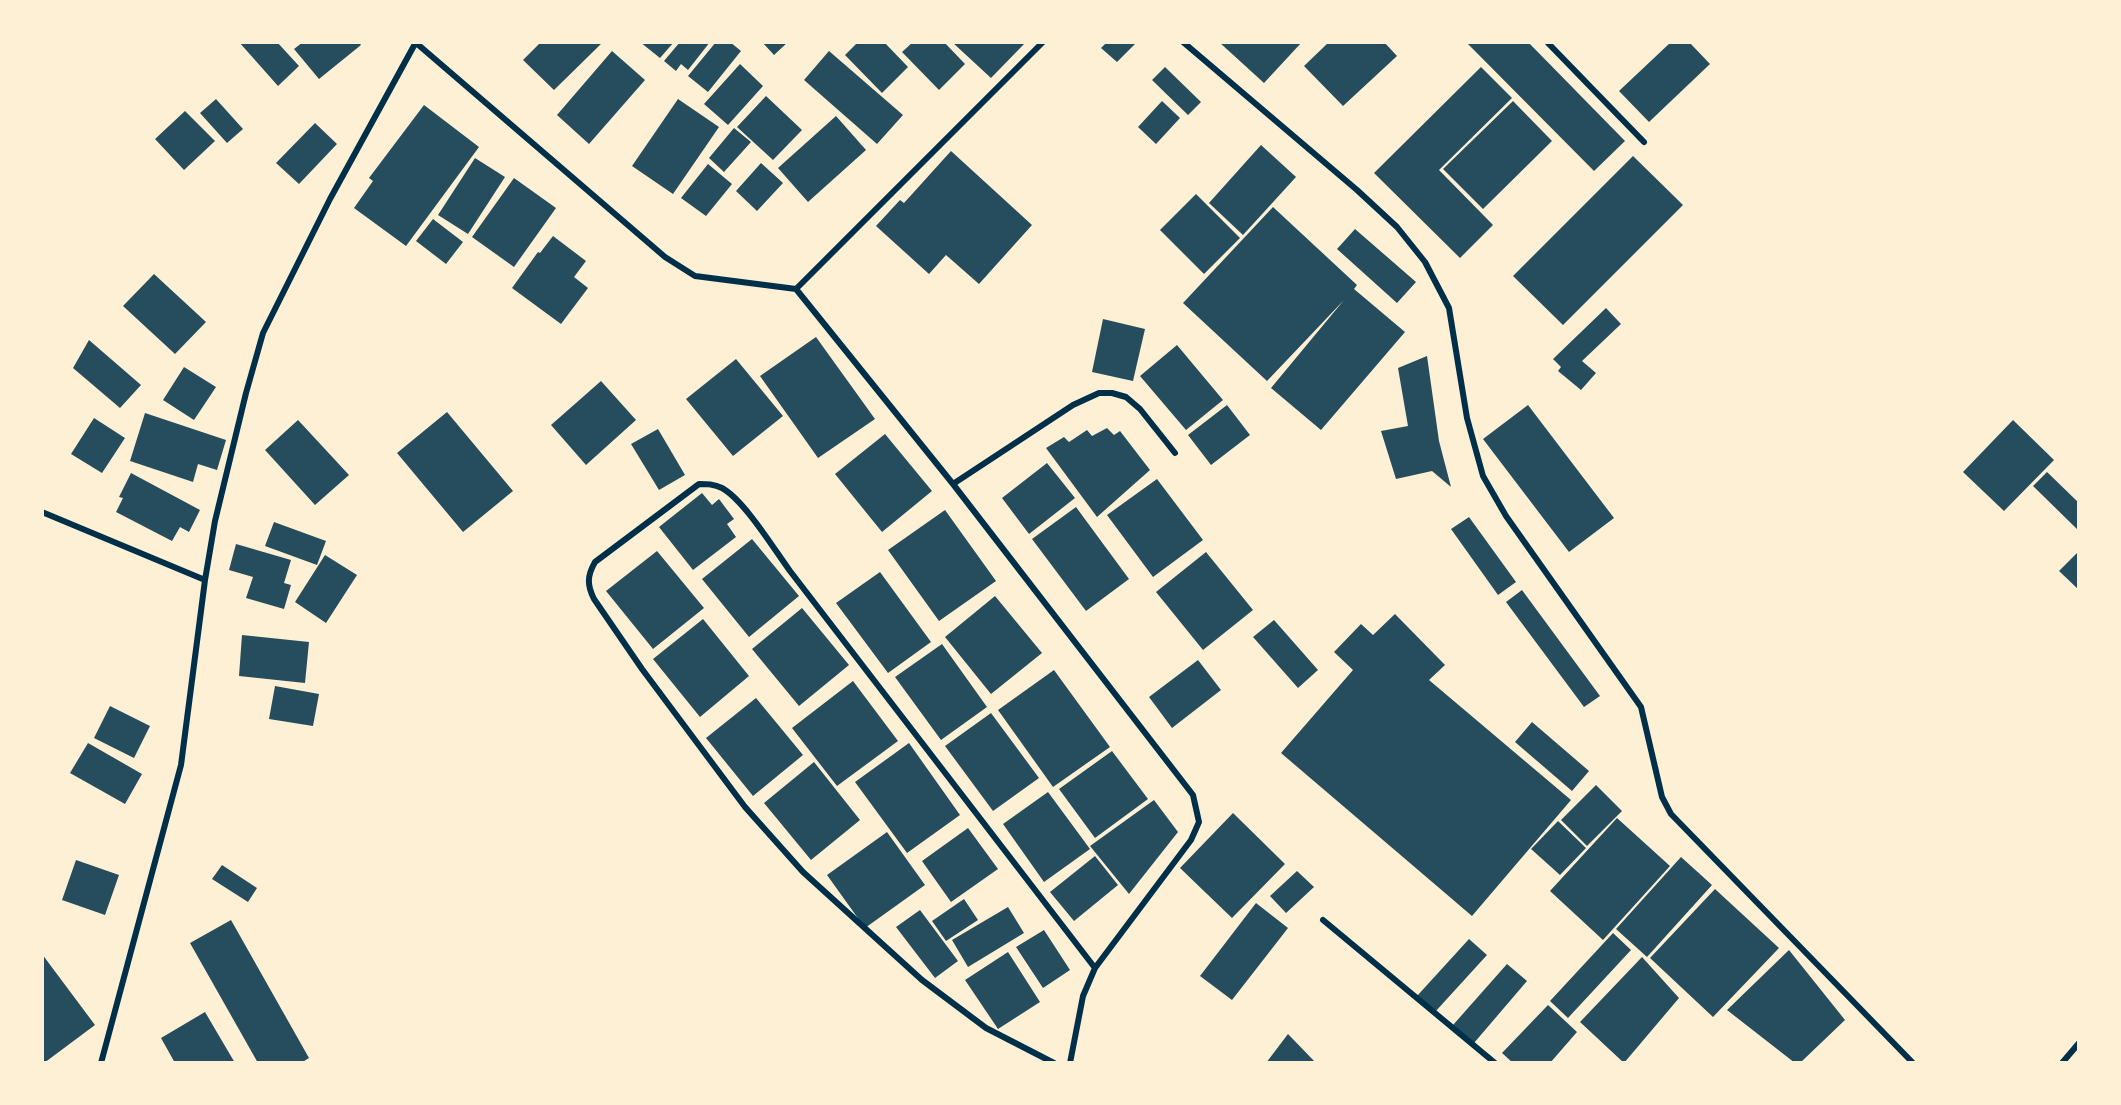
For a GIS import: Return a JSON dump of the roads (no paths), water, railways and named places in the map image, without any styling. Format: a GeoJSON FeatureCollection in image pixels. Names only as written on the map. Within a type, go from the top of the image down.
{"type":"FeatureCollection","features":[{"type":"Feature","properties":{"kind":"street"},"geometry":{"type":"LineString","coordinates":[[101,1063],[181,765],[205,580],[218,509],[263,333],[330,199],[416,42],[664,256],[695,276],[796,289],[953,484],[1193,795],[1199,822],[1191,840],[1095,968],[1083,996],[1070,1063]]}},
{"type":"Feature","properties":{"kind":"street"},"geometry":{"type":"LineString","coordinates":[[796,289],[1043,42]]}},
{"type":"Feature","properties":{"kind":"street"},"geometry":{"type":"LineString","coordinates":[[1183,42],[1357,190],[1397,227],[1425,262],[1449,308],[1467,418],[1483,476],[1506,516],[1641,707],[1662,797],[1671,814],[1912,1063]]}},
{"type":"Feature","properties":{"kind":"street"},"geometry":{"type":"LineString","coordinates":[[1547,42],[1644,142]]}},
{"type":"Feature","properties":{"kind":"street"},"geometry":{"type":"LineString","coordinates":[[953,484],[1073,405],[1099,393],[1112,393],[1126,397],[1140,410],[1175,453]]}},
{"type":"Feature","properties":{"kind":"street"},"geometry":{"type":"LineString","coordinates":[[1054,1063],[986,1028],[922,980],[803,872],[745,807],[642,669],[594,599],[588,579],[595,562],[699,484],[713,484],[730,493],[744,508],[1095,968]]}},
{"type":"Feature","properties":{"kind":"street"},"geometry":{"type":"LineString","coordinates":[[42,512],[205,580]]}},
{"type":"Feature","properties":{"kind":"street"},"geometry":{"type":"LineString","coordinates":[[1323,920],[1495,1063]]}},
{"type":"Feature","properties":{"kind":"street"},"geometry":{"type":"LineString","coordinates":[[2062,1063],[2079,1043]]}}]}
